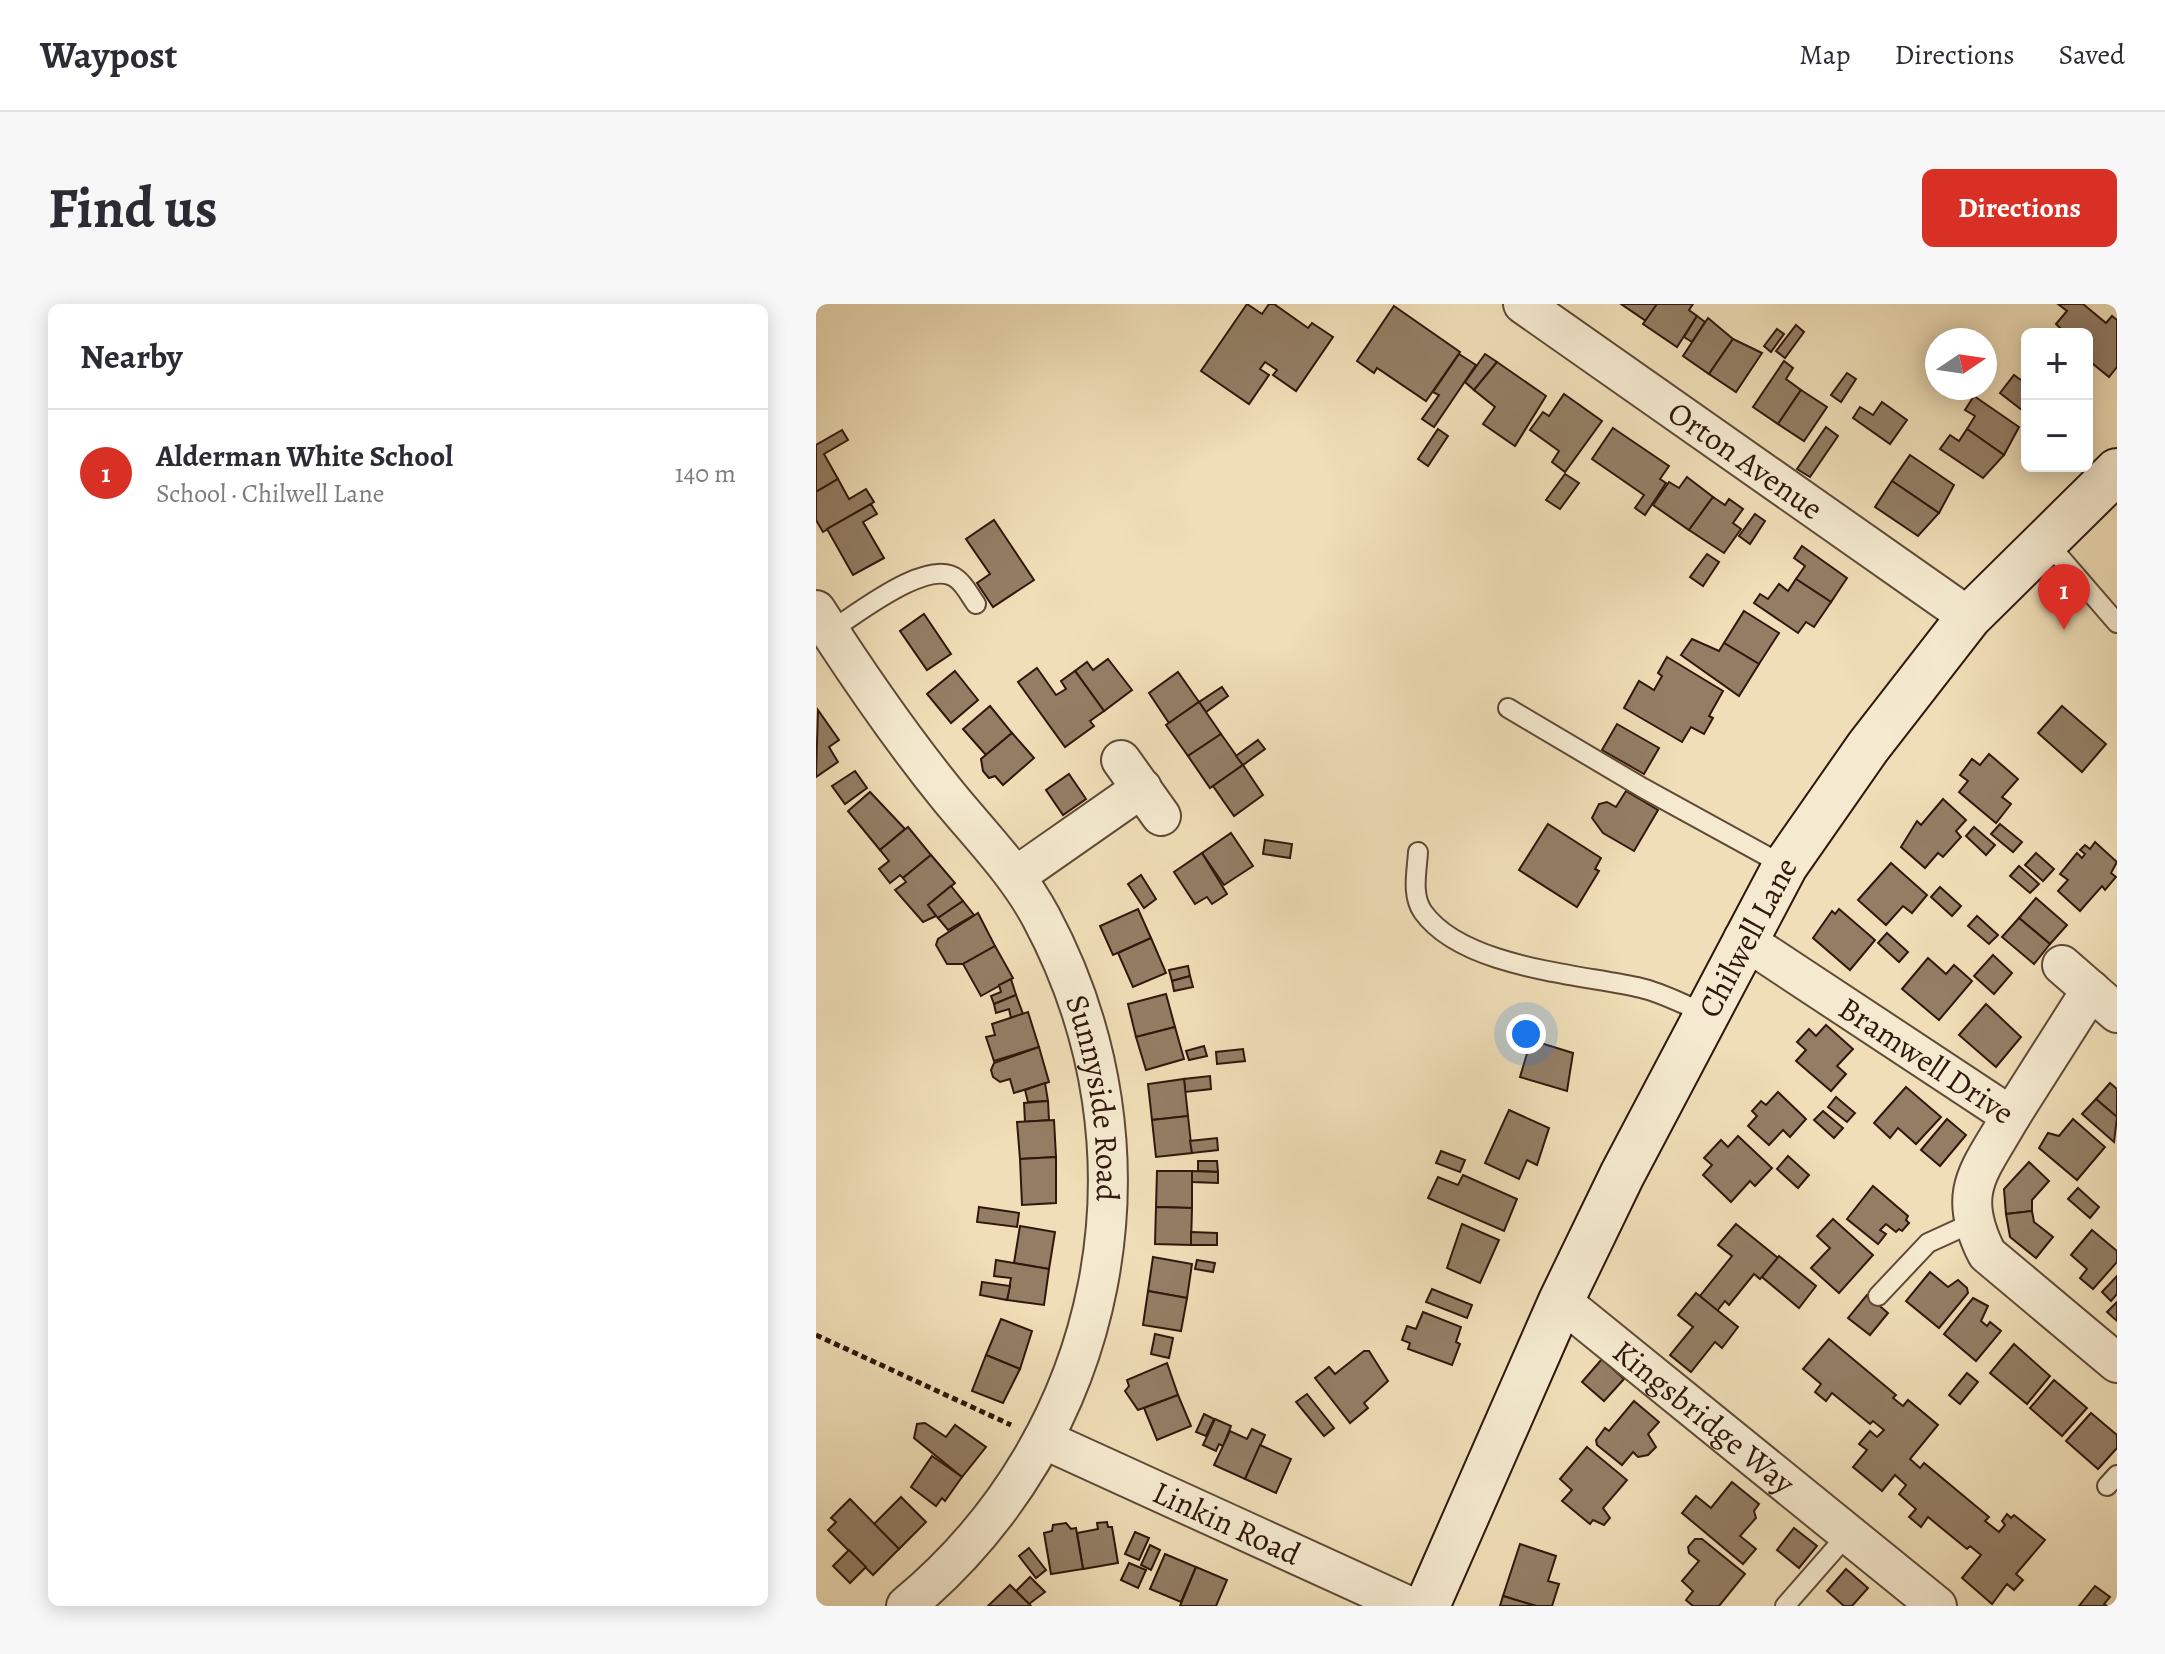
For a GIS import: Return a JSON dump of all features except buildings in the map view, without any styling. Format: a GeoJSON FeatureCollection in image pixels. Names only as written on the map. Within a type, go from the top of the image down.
{"type":"FeatureCollection","features":[{"type":"Feature","properties":{"kind":"street","name":"Orton Avenue"},"geometry":{"type":"LineString","coordinates":[[1523,304],[1969,617]]}},
{"type":"Feature","properties":{"kind":"street","name":"Chilwell Lane"},"geometry":{"type":"LineString","coordinates":[[1427,1606],[1561,1301],[1743,939],[1785,866],[1868,747],[1969,617],[2117,471]]}},
{"type":"Feature","properties":{"kind":"street","name":"Sunnyside Road"},"geometry":{"type":"LineString","coordinates":[[823,620],[939,784],[1016,876],[1042,918],[1093,1043],[1102,1093],[1110,1191],[1101,1274],[1091,1321],[1071,1380],[1043,1439],[1005,1503],[967,1550],[906,1606]]}},
{"type":"Feature","properties":{"kind":"street"},"geometry":{"type":"LineString","coordinates":[[1016,876],[1141,788]]}},
{"type":"Feature","properties":{"kind":"street","name":"Bramwell Drive"},"geometry":{"type":"LineString","coordinates":[[1743,939],[2011,1116],[1971,1187],[1970,1211],[1987,1254],[2117,1363]]}},
{"type":"Feature","properties":{"kind":"street"},"geometry":{"type":"LineString","coordinates":[[2011,1116],[2104,1001],[2062,965]]}},
{"type":"Feature","properties":{"kind":"street","name":"Kingsbridge Way"},"geometry":{"type":"LineString","coordinates":[[1561,1301],[1937,1606]]}},
{"type":"Feature","properties":{"kind":"street","name":"Linkin Road"},"geometry":{"type":"LineString","coordinates":[[1043,1439],[1409,1606]]}},
{"type":"Feature","properties":{"kind":"lane"},"geometry":{"type":"LineString","coordinates":[[2046,541],[2117,623]]}},
{"type":"Feature","properties":{"kind":"lane"},"geometry":{"type":"LineString","coordinates":[[823,620],[923,573],[948,573],[958,579],[976,604]]}},
{"type":"Feature","properties":{"kind":"lane"},"geometry":{"type":"LineString","coordinates":[[1508,708],[1785,866]]}},
{"type":"Feature","properties":{"kind":"lane"},"geometry":{"type":"LineString","coordinates":[[1418,852],[1415,889],[1422,911],[1445,932],[1508,964],[1645,989],[1705,1013]]}},
{"type":"Feature","properties":{"kind":"lane"},"geometry":{"type":"LineString","coordinates":[[1878,1296],[1928,1243],[1974,1222]]}},
{"type":"Feature","properties":{"kind":"lane"},"geometry":{"type":"LineString","coordinates":[[1785,1606],[1848,1534]]}},
{"type":"Feature","properties":{"kind":"path"},"geometry":{"type":"LineString","coordinates":[[816,1335],[1043,1439]]}},
{"type":"Feature","properties":{"kind":"place","name":"Alderman White School"},"geometry":{"type":"Point","coordinates":[2064,630]}}]}
